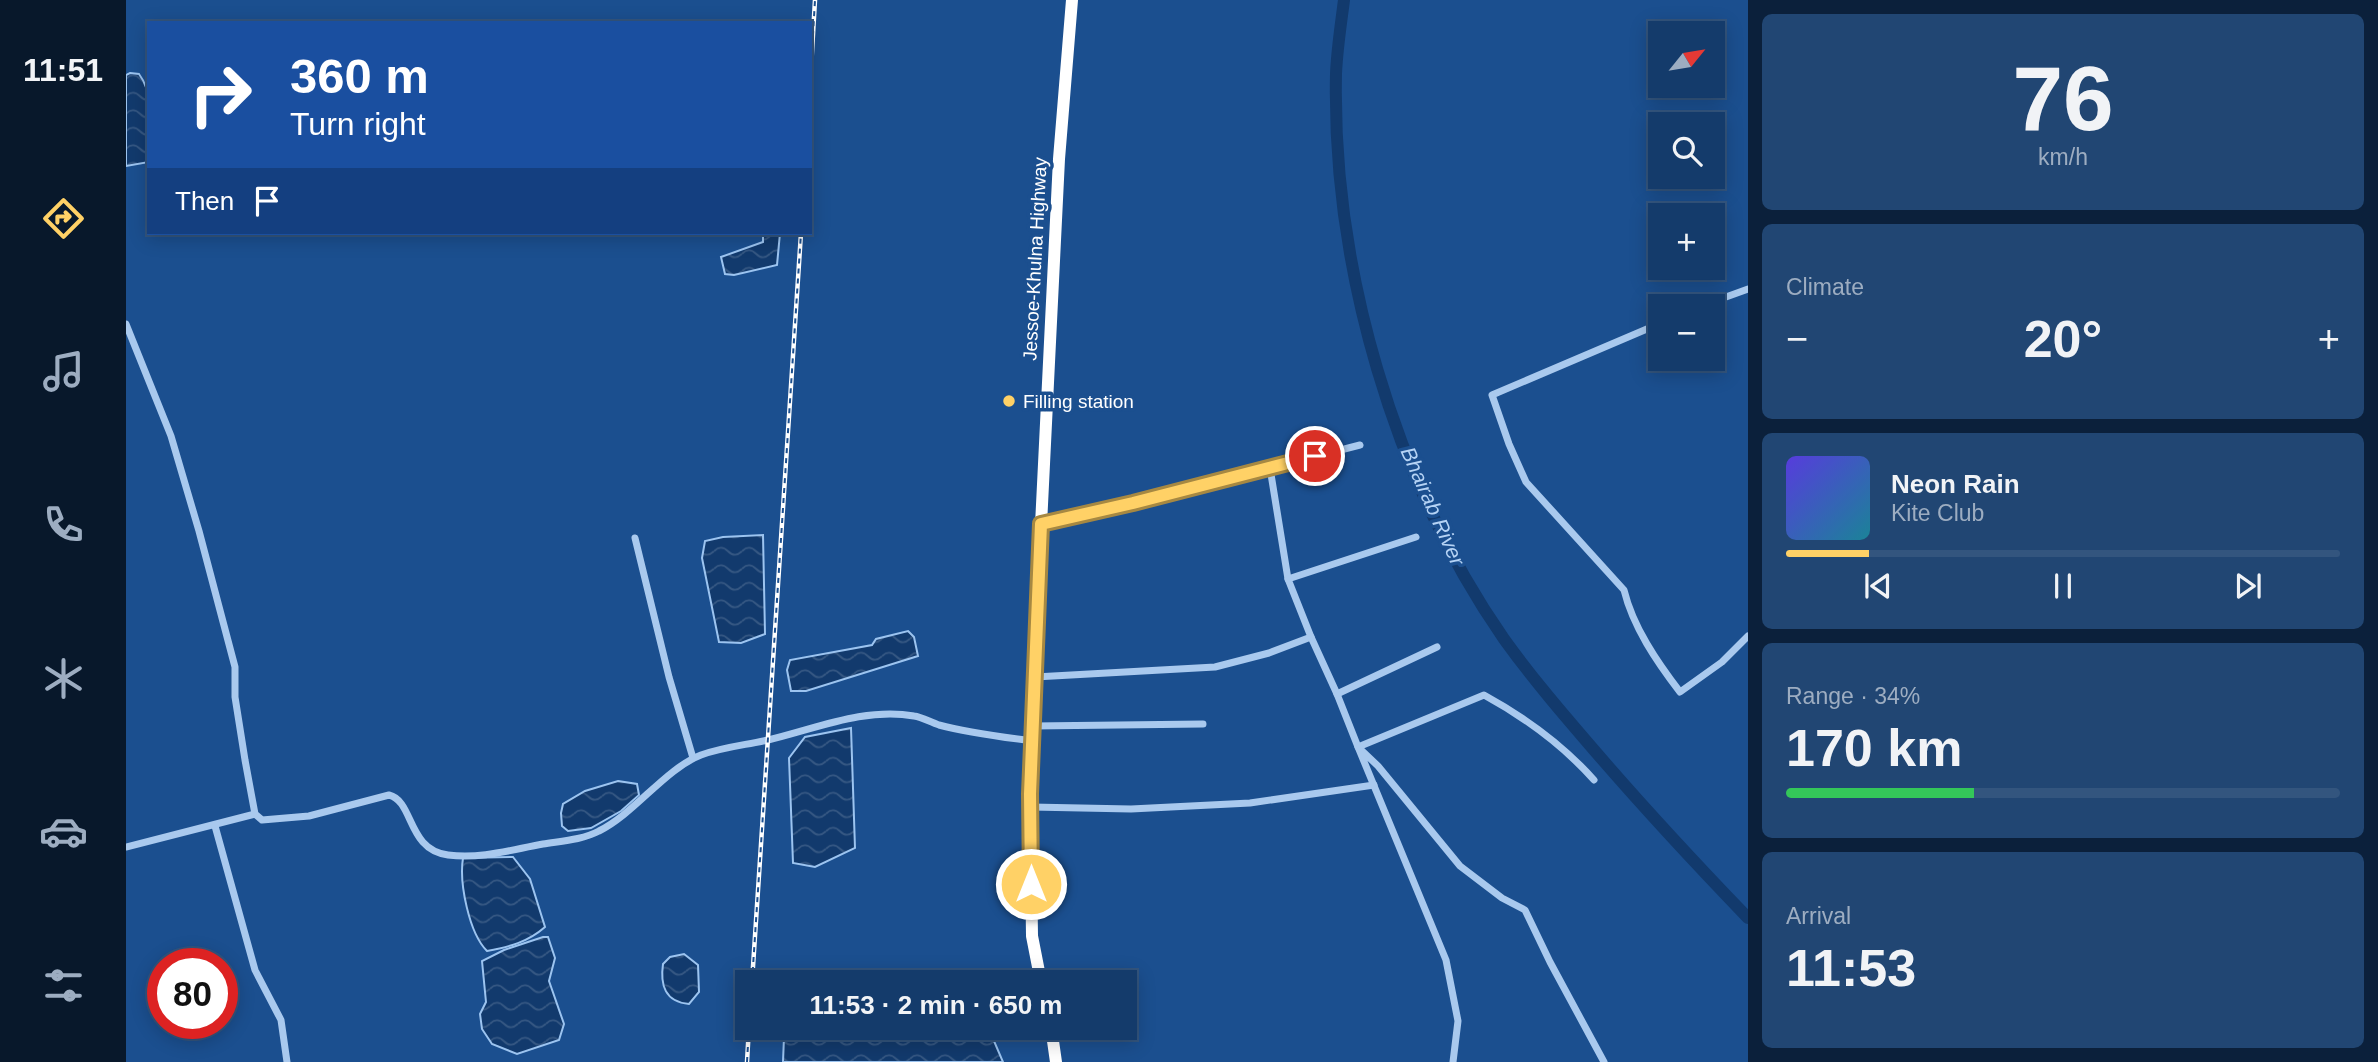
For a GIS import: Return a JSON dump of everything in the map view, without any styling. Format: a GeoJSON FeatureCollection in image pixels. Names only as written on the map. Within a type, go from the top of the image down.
{"type":"FeatureCollection","features":[{"type":"Feature","properties":{"kind":"highway","name":"Jessoe-Khulna Highway"},"geometry":{"type":"LineString","coordinates":[[1039,970],[1032,936],[1033,726],[1059,159],[1072,0]]}},
{"type":"Feature","properties":{"kind":"highway"},"geometry":{"type":"LineString","coordinates":[[1053,1040],[1056,1062]]}},
{"type":"Feature","properties":{"kind":"street"},"geometry":{"type":"LineString","coordinates":[[1725,297],[1748,289]]}},
{"type":"Feature","properties":{"kind":"street"},"geometry":{"type":"LineString","coordinates":[[126,324],[171,436],[235,667],[235,697],[255,814],[262,820],[309,816],[388,795],[401,801],[415,833],[428,847],[445,855],[492,856],[576,839],[600,831],[693,758],[729,747],[769,740],[809,727],[878,714],[914,716],[939,725],[1033,741]]}},
{"type":"Feature","properties":{"kind":"street"},"geometry":{"type":"LineString","coordinates":[[1648,329],[1492,396],[1526,482],[1624,590],[1629,611],[1662,668],[1680,692],[1722,662],[1748,636]]}},
{"type":"Feature","properties":{"kind":"street"},"geometry":{"type":"LineString","coordinates":[[1041,524],[1360,445]]}},
{"type":"Feature","properties":{"kind":"street"},"geometry":{"type":"LineString","coordinates":[[1270,468],[1288,579],[1311,638],[1338,694],[1446,960],[1458,1020],[1453,1062]]}},
{"type":"Feature","properties":{"kind":"street"},"geometry":{"type":"LineString","coordinates":[[1288,579],[1416,537]]}},
{"type":"Feature","properties":{"kind":"street"},"geometry":{"type":"LineString","coordinates":[[635,538],[669,677],[693,758]]}},
{"type":"Feature","properties":{"kind":"street"},"geometry":{"type":"LineString","coordinates":[[1035,677],[1215,667],[1269,653],[1311,638]]}},
{"type":"Feature","properties":{"kind":"street"},"geometry":{"type":"LineString","coordinates":[[1338,694],[1437,647]]}},
{"type":"Feature","properties":{"kind":"street"},"geometry":{"type":"LineString","coordinates":[[1358,747],[1484,695],[1544,733],[1577,761],[1594,780]]}},
{"type":"Feature","properties":{"kind":"street"},"geometry":{"type":"LineString","coordinates":[[1033,726],[1203,724]]}},
{"type":"Feature","properties":{"kind":"street"},"geometry":{"type":"LineString","coordinates":[[1358,747],[1378,766],[1460,866],[1502,898],[1525,911],[1604,1062]]}},
{"type":"Feature","properties":{"kind":"street"},"geometry":{"type":"LineString","coordinates":[[1031,807],[1131,809],[1250,803],[1374,785]]}},
{"type":"Feature","properties":{"kind":"street"},"geometry":{"type":"LineString","coordinates":[[126,847],[255,814]]}},
{"type":"Feature","properties":{"kind":"street"},"geometry":{"type":"LineString","coordinates":[[215,826],[255,970],[281,1020],[287,1062]]}},
{"type":"Feature","properties":{"kind":"water"},"geometry":{"type":"Polygon","coordinates":[[[139,74],[147,90],[147,162],[126,166],[126,75],[139,74]]]}},
{"type":"Feature","properties":{"kind":"water"},"geometry":{"type":"Polygon","coordinates":[[[763,235],[780,235],[777,265],[734,275],[725,274],[721,257],[763,242],[763,235]]]}},
{"type":"Feature","properties":{"kind":"water"},"geometry":{"type":"Polygon","coordinates":[[[763,535],[765,634],[741,643],[719,642],[702,558],[705,541],[723,537],[763,535]]]}},
{"type":"Feature","properties":{"kind":"water"},"geometry":{"type":"Polygon","coordinates":[[[908,631],[914,637],[918,656],[806,691],[791,691],[787,670],[790,660],[872,645],[876,639],[908,631]]]}},
{"type":"Feature","properties":{"kind":"water"},"geometry":{"type":"Polygon","coordinates":[[[851,728],[855,848],[815,867],[793,863],[789,758],[805,737],[851,728]]]}},
{"type":"Feature","properties":{"kind":"water"},"geometry":{"type":"Polygon","coordinates":[[[618,781],[637,784],[639,795],[621,811],[591,828],[568,831],[562,826],[563,804],[585,791],[618,781]]]}},
{"type":"Feature","properties":{"kind":"water"},"geometry":{"type":"Polygon","coordinates":[[[513,857],[530,879],[545,927],[518,943],[487,951],[470,920],[463,881],[463,858],[513,857]]]}},
{"type":"Feature","properties":{"kind":"water"},"geometry":{"type":"Polygon","coordinates":[[[548,937],[555,958],[549,981],[564,1024],[559,1040],[517,1054],[492,1044],[482,1029],[480,1014],[486,1002],[482,961],[504,950],[548,937]]]}},
{"type":"Feature","properties":{"kind":"water"},"geometry":{"type":"Polygon","coordinates":[[[684,954],[698,965],[699,992],[689,1004],[669,996],[662,979],[663,964],[670,957],[684,954]]]}},
{"type":"Feature","properties":{"kind":"water"},"geometry":{"type":"Polygon","coordinates":[[[784,1040],[994,1040],[1003,1062],[783,1062],[784,1040]]]}},
{"type":"Feature","properties":{"kind":"waterway","name":"Bhairab River"},"geometry":{"type":"LineString","coordinates":[[1344,0],[1336,74],[1338,147],[1345,221],[1358,295],[1377,369],[1401,441],[1431,511],[1465,577],[1504,639],[1526,668],[1632,793],[1748,918]]}},
{"type":"Feature","properties":{"kind":"railway"},"geometry":{"type":"LineString","coordinates":[[812,52],[815,0]]}},
{"type":"Feature","properties":{"kind":"railway"},"geometry":{"type":"LineString","coordinates":[[753,970],[801,235]]}},
{"type":"Feature","properties":{"kind":"railway"},"geometry":{"type":"LineString","coordinates":[[747,1062],[748,1040]]}},
{"type":"Feature","properties":{"kind":"place","name":"Filling station"},"geometry":{"type":"Point","coordinates":[1009,401]}},
{"type":"Feature","properties":{"kind":"route"},"geometry":{"type":"LineString","coordinates":[[1031,884],[1030,794],[1041,524],[1315,456]]}}]}
